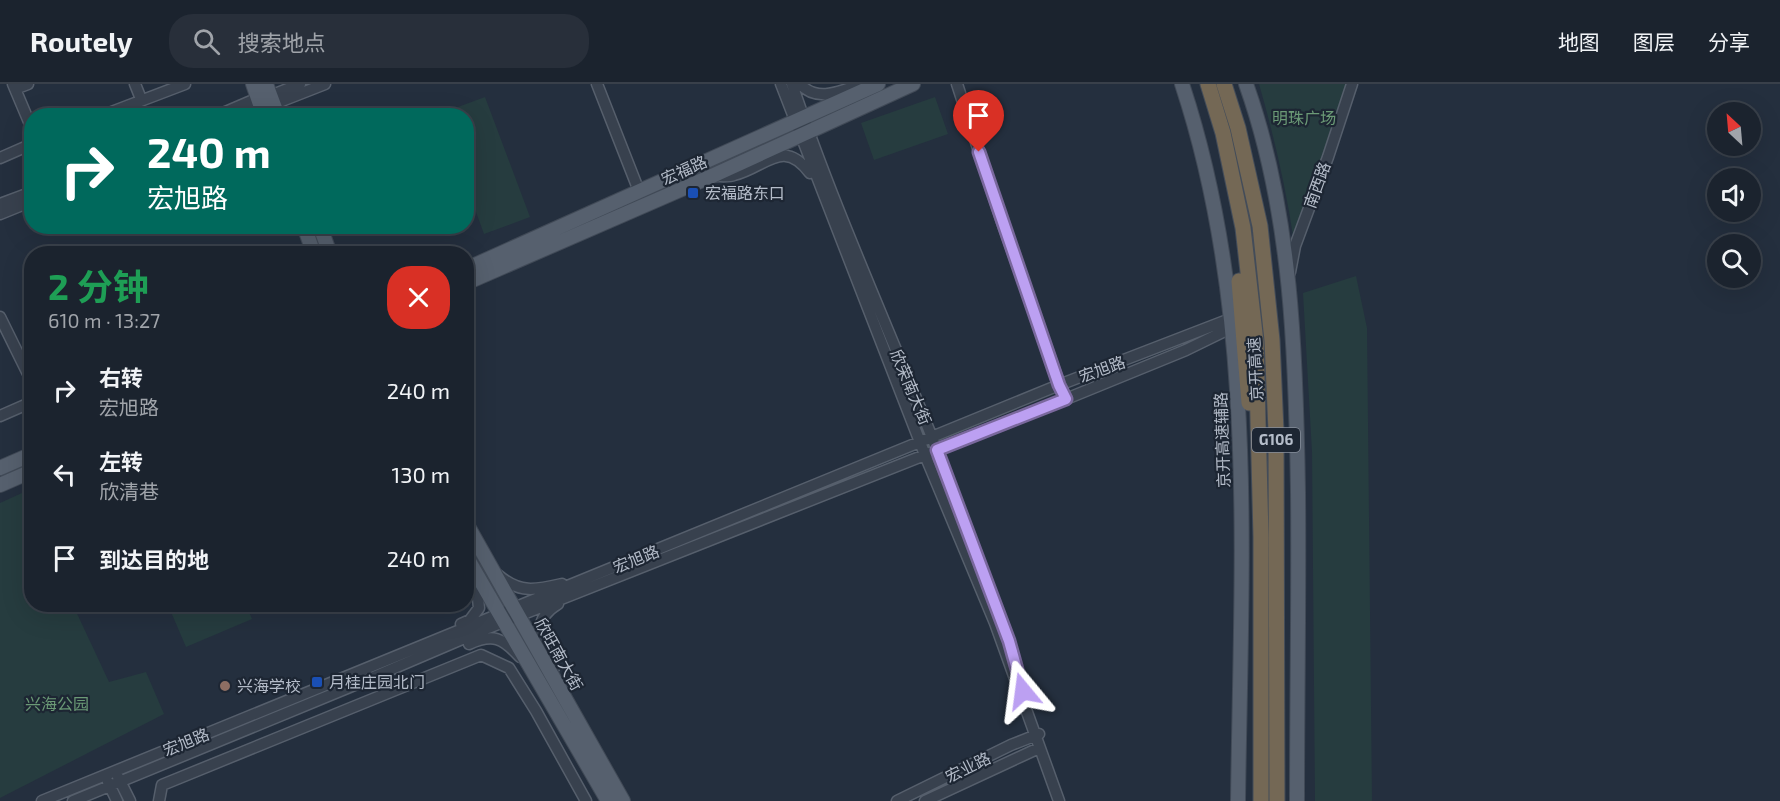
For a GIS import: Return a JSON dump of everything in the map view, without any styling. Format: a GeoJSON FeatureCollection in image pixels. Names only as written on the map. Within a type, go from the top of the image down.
{"type":"FeatureCollection","features":[{"type":"Feature","properties":{"kind":"highway"},"geometry":{"type":"LineString","coordinates":[[1200,84],[1217,148],[1236,243],[1252,439],[1251,801]]}},
{"type":"Feature","properties":{"kind":"highway","name":"京开高速"},"geometry":{"type":"LineString","coordinates":[[1208,84],[1223,133],[1243,228],[1256,342],[1261,537],[1260,801]]}},
{"type":"Feature","properties":{"kind":"highway","name":"京开高速"},"geometry":{"type":"LineString","coordinates":[[1224,84],[1238,128],[1260,226],[1272,340],[1276,431],[1277,801]]}},
{"type":"Feature","properties":{"kind":"main road"},"geometry":{"type":"LineString","coordinates":[[253,84],[268,103]]}},
{"type":"Feature","properties":{"kind":"main road","name":"宏福路"},"geometry":{"type":"LineString","coordinates":[[474,280],[712,176],[878,84]]}},
{"type":"Feature","properties":{"kind":"main road","name":"宏福路"},"geometry":{"type":"LineString","coordinates":[[474,265],[639,191],[913,84]]}},
{"type":"Feature","properties":{"kind":"main road","name":"京开高速辅路"},"geometry":{"type":"LineString","coordinates":[[1182,84],[1210,183],[1231,324],[1240,456],[1239,801]]}},
{"type":"Feature","properties":{"kind":"main road"},"geometry":{"type":"LineString","coordinates":[[1246,84],[1255,109],[1281,220],[1294,359],[1297,428],[1297,801]]}},
{"type":"Feature","properties":{"kind":"main road"},"geometry":{"type":"LineString","coordinates":[[0,468],[24,457]]}},
{"type":"Feature","properties":{"kind":"main road"},"geometry":{"type":"LineString","coordinates":[[0,485],[24,474]]}},
{"type":"Feature","properties":{"kind":"main road","name":"欣旺南大街"},"geometry":{"type":"LineString","coordinates":[[474,537],[622,801]]}},
{"type":"Feature","properties":{"kind":"main road","name":"欣旺南大街"},"geometry":{"type":"LineString","coordinates":[[474,570],[608,801]]}},
{"type":"Feature","properties":{"kind":"street"},"geometry":{"type":"LineString","coordinates":[[24,110],[14,87],[28,84]]}},
{"type":"Feature","properties":{"kind":"street"},"geometry":{"type":"LineString","coordinates":[[135,84],[141,99]]}},
{"type":"Feature","properties":{"kind":"street"},"geometry":{"type":"LineString","coordinates":[[120,108],[185,84]]}},
{"type":"Feature","properties":{"kind":"street"},"geometry":{"type":"LineString","coordinates":[[268,103],[300,84]]}},
{"type":"Feature","properties":{"kind":"street"},"geometry":{"type":"LineString","coordinates":[[248,108],[325,84]]}},
{"type":"Feature","properties":{"kind":"street"},"geometry":{"type":"LineString","coordinates":[[597,84],[639,191]]}},
{"type":"Feature","properties":{"kind":"street"},"geometry":{"type":"LineString","coordinates":[[781,84],[801,126]]}},
{"type":"Feature","properties":{"kind":"street"},"geometry":{"type":"LineString","coordinates":[[792,84],[801,126]]}},
{"type":"Feature","properties":{"kind":"street"},"geometry":{"type":"LineString","coordinates":[[800,84],[808,92],[822,95],[837,93],[862,84]]}},
{"type":"Feature","properties":{"kind":"street"},"geometry":{"type":"LineString","coordinates":[[957,84],[1059,385],[1066,399]]}},
{"type":"Feature","properties":{"kind":"street","name":"南西路"},"geometry":{"type":"LineString","coordinates":[[1287,286],[1295,246],[1352,84]]}},
{"type":"Feature","properties":{"kind":"street","name":"欣荣南大街"},"geometry":{"type":"LineString","coordinates":[[801,126],[818,182],[925,455],[995,622],[1059,801]]}},
{"type":"Feature","properties":{"kind":"street","name":"欣荣南大街"},"geometry":{"type":"LineString","coordinates":[[801,126],[932,437],[1009,641],[1038,740]]}},
{"type":"Feature","properties":{"kind":"street"},"geometry":{"type":"LineString","coordinates":[[0,158],[24,148]]}},
{"type":"Feature","properties":{"kind":"street"},"geometry":{"type":"LineString","coordinates":[[712,176],[734,176],[780,155],[786,155],[793,156],[802,162],[818,182]]}},
{"type":"Feature","properties":{"kind":"street"},"geometry":{"type":"LineString","coordinates":[[0,204],[24,195]]}},
{"type":"Feature","properties":{"kind":"street"},"geometry":{"type":"LineString","coordinates":[[0,213],[24,204]]}},
{"type":"Feature","properties":{"kind":"street"},"geometry":{"type":"LineString","coordinates":[[0,317],[24,366]]}},
{"type":"Feature","properties":{"kind":"street","name":"宏旭路"},"geometry":{"type":"LineString","coordinates":[[575,589],[921,441],[1059,385],[1231,324]]}},
{"type":"Feature","properties":{"kind":"street","name":"宏旭路"},"geometry":{"type":"LineString","coordinates":[[74,801],[425,655],[502,618],[925,455],[1186,350],[1231,324]]}},
{"type":"Feature","properties":{"kind":"street"},"geometry":{"type":"LineString","coordinates":[[0,416],[24,406]]}},
{"type":"Feature","properties":{"kind":"street"},"geometry":{"type":"LineString","coordinates":[[0,463],[24,456]]}},
{"type":"Feature","properties":{"kind":"street"},"geometry":{"type":"LineString","coordinates":[[494,571],[508,583],[517,587],[530,589],[564,583],[575,589],[542,619],[539,632],[563,697]]}},
{"type":"Feature","properties":{"kind":"street"},"geometry":{"type":"LineString","coordinates":[[435,639],[470,620],[479,608],[477,589],[474,584]]}},
{"type":"Feature","properties":{"kind":"street","name":"宏旭路"},"geometry":{"type":"LineString","coordinates":[[42,801],[435,639],[502,618]]}},
{"type":"Feature","properties":{"kind":"street"},"geometry":{"type":"LineString","coordinates":[[425,655],[452,651],[487,638],[502,640],[529,666]]}},
{"type":"Feature","properties":{"kind":"street"},"geometry":{"type":"LineString","coordinates":[[159,801],[162,785],[482,655],[508,668],[536,711],[586,801]]}},
{"type":"Feature","properties":{"kind":"street","name":"宏业路"},"geometry":{"type":"LineString","coordinates":[[897,801],[1011,745],[1038,740]]}},
{"type":"Feature","properties":{"kind":"street","name":"宏业路"},"geometry":{"type":"LineString","coordinates":[[925,801],[1038,740]]}},
{"type":"Feature","properties":{"kind":"street"},"geometry":{"type":"LineString","coordinates":[[110,773],[121,782],[130,801]]}},
{"type":"Feature","properties":{"kind":"street"},"geometry":{"type":"LineString","coordinates":[[110,773],[110,786],[117,801]]}},
{"type":"Feature","properties":{"kind":"green space","name":"明珠广场"},"geometry":{"type":"Polygon","coordinates":[[[1259,84],[1350,84],[1294,242],[1279,162],[1259,84]]]}},
{"type":"Feature","properties":{"kind":"green space"},"geometry":{"type":"Polygon","coordinates":[[[485,97],[530,217],[484,234],[474,206],[474,108],[455,108],[485,97]]]}},
{"type":"Feature","properties":{"kind":"green space"},"geometry":{"type":"Polygon","coordinates":[[[935,97],[948,134],[874,160],[861,123],[935,97]]]}},
{"type":"Feature","properties":{"kind":"green space"},"geometry":{"type":"Polygon","coordinates":[[[1356,276],[1367,328],[1372,801],[1315,801],[1312,452],[1303,293],[1356,276]]]}},
{"type":"Feature","properties":{"kind":"green space","name":"兴海公园"},"geometry":{"type":"Polygon","coordinates":[[[22,493],[24,498],[24,612],[76,612],[109,682],[146,672],[164,714],[0,798],[0,503],[22,493]]]}},
{"type":"Feature","properties":{"kind":"green space"},"geometry":{"type":"Polygon","coordinates":[[[171,612],[249,612],[252,619],[186,647],[171,612]]]}},
{"type":"Feature","properties":{"kind":"place","name":"宏福路东口"},"geometry":{"type":"Point","coordinates":[693,193]}},
{"type":"Feature","properties":{"kind":"place","name":"月桂庄园北门"},"geometry":{"type":"Point","coordinates":[317,682]}},
{"type":"Feature","properties":{"kind":"place","name":"兴海学校"},"geometry":{"type":"Point","coordinates":[225,686]}},
{"type":"Feature","properties":{"kind":"route"},"geometry":{"type":"LineString","coordinates":[[979,152],[1059,385],[1066,399],[937,450],[1009,641],[1023,691]]}}]}
